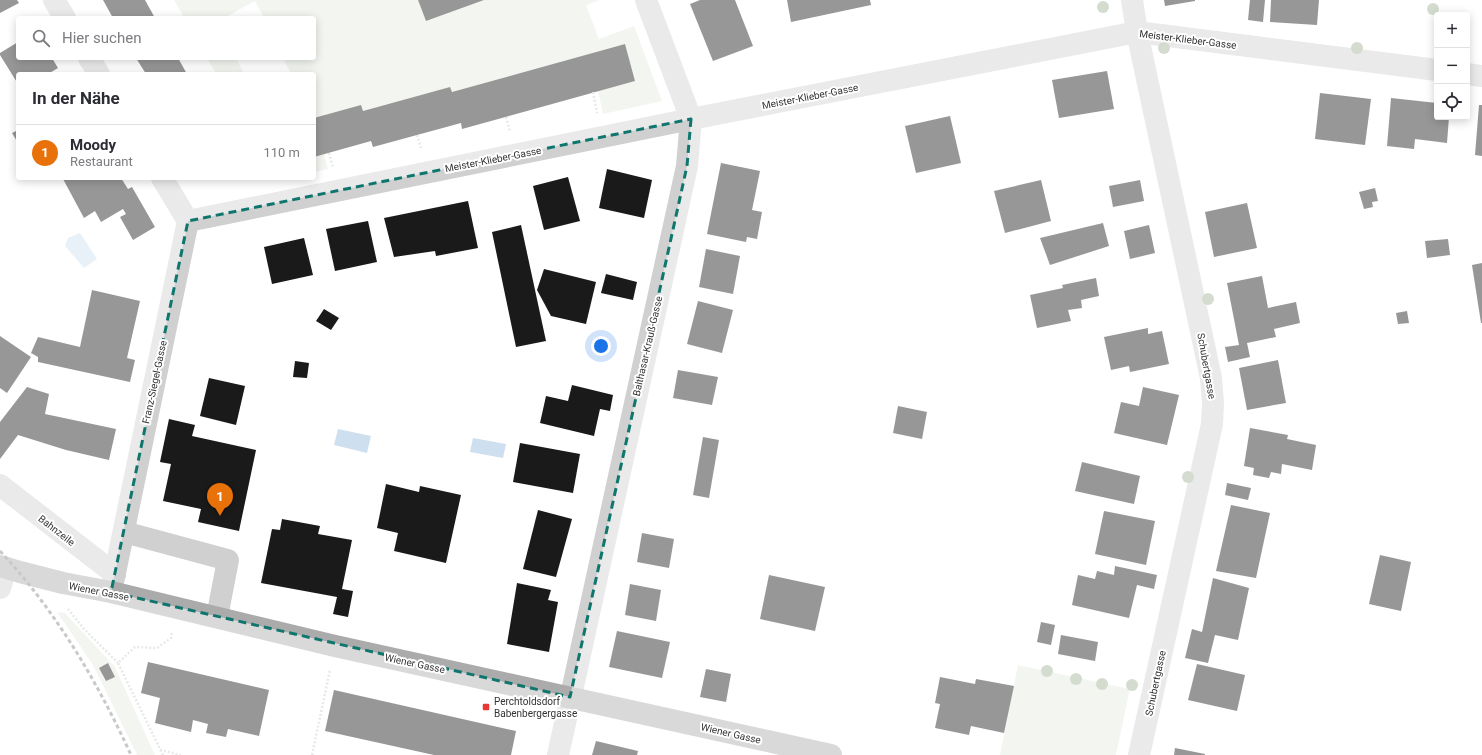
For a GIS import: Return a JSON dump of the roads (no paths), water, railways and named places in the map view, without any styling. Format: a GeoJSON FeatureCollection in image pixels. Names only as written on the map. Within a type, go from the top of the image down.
{"type":"FeatureCollection","features":[{"type":"Feature","properties":{"kind":"main road","name":"Wiener Gasse"},"geometry":{"type":"LineString","coordinates":[[3,567],[63,584],[113,583],[179,608],[335,646],[831,755]]}},
{"type":"Feature","properties":{"kind":"street"},"geometry":{"type":"LineString","coordinates":[[54,0],[64,16]]}},
{"type":"Feature","properties":{"kind":"street","name":"Balthasar-Krauß-Gasse"},"geometry":{"type":"LineString","coordinates":[[558,755],[687,166],[691,119],[646,0]]}},
{"type":"Feature","properties":{"kind":"street","name":"Schubertgasse"},"geometry":{"type":"LineString","coordinates":[[1132,0],[1137,32],[1210,378],[1213,404],[1212,424],[1139,755]]}},
{"type":"Feature","properties":{"kind":"street","name":"Meister-Klieber-Gasse"},"geometry":{"type":"LineString","coordinates":[[188,221],[691,119],[1137,32],[1434,70]]}},
{"type":"Feature","properties":{"kind":"street"},"geometry":{"type":"LineString","coordinates":[[90,60],[98,72]]}},
{"type":"Feature","properties":{"kind":"street"},"geometry":{"type":"LineString","coordinates":[[1470,74],[1482,76]]}},
{"type":"Feature","properties":{"kind":"street"},"geometry":{"type":"LineString","coordinates":[[163,180],[188,221]]}},
{"type":"Feature","properties":{"kind":"street","name":"Franz-Siegel-Gasse"},"geometry":{"type":"LineString","coordinates":[[113,583],[188,221]]}},
{"type":"Feature","properties":{"kind":"street","name":"Bahnzeile"},"geometry":{"type":"LineString","coordinates":[[0,485],[113,583]]}},
{"type":"Feature","properties":{"kind":"street"},"geometry":{"type":"LineString","coordinates":[[124,532],[228,560],[217,617]]}},
{"type":"Feature","properties":{"kind":"street"},"geometry":{"type":"LineString","coordinates":[[0,588],[3,567]]}},
{"type":"Feature","properties":{"kind":"water"},"geometry":{"type":"Polygon","coordinates":[[[80,233],[97,259],[84,268],[65,246],[68,238],[80,233]]]}},
{"type":"Feature","properties":{"kind":"water"},"geometry":{"type":"Polygon","coordinates":[[[338,429],[371,436],[367,453],[334,445],[338,429]]]}},
{"type":"Feature","properties":{"kind":"water"},"geometry":{"type":"Polygon","coordinates":[[[473,438],[506,444],[503,458],[470,452],[473,438]]]}},
{"type":"Feature","properties":{"kind":"railway"},"geometry":{"type":"LineString","coordinates":[[0,551],[39,598],[74,648],[104,700],[131,755]]}},
{"type":"Feature","properties":{"kind":"place","name":"Moody"},"geometry":{"type":"Point","coordinates":[220,516]}},
{"type":"Feature","properties":{"kind":"place","name":"Perchtoldsdorf Babenbergergasse"},"geometry":{"type":"Point","coordinates":[486,707]}}]}
